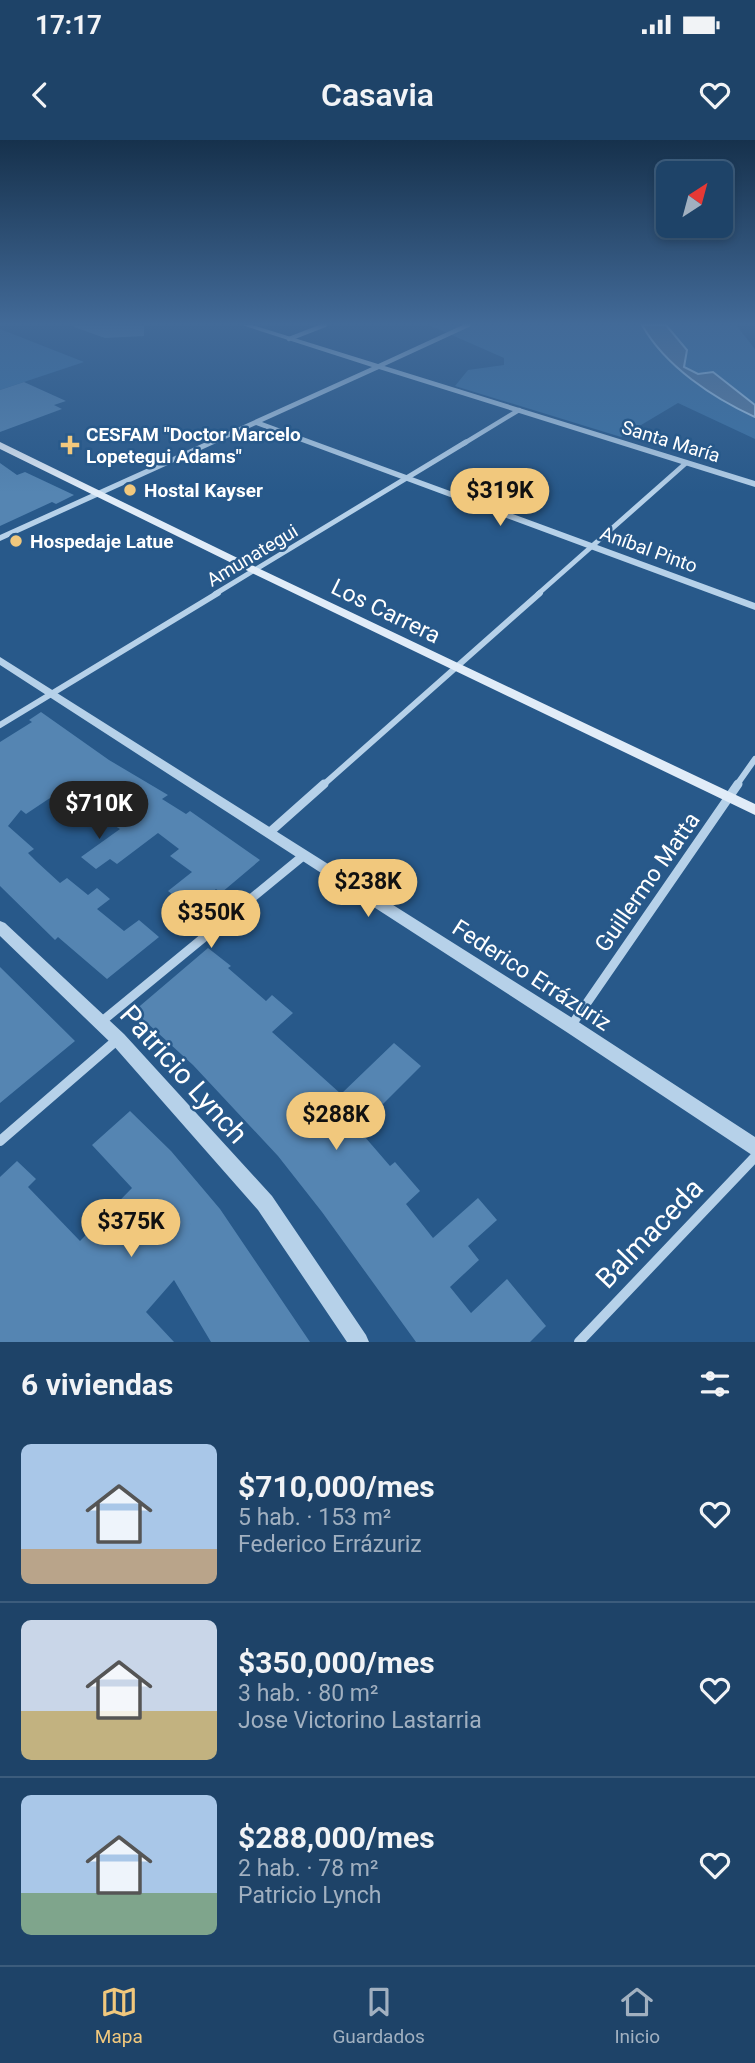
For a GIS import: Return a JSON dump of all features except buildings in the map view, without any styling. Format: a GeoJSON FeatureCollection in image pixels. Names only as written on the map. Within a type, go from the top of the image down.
{"type":"FeatureCollection","features":[{"type":"Feature","properties":{"kind":"main road","name":"Los Carrera"},"geometry":{"type":"LineString","coordinates":[[0,445],[755,810]]}},
{"type":"Feature","properties":{"kind":"street"},"geometry":{"type":"LineString","coordinates":[[0,538],[346,381]]}},
{"type":"Feature","properties":{"kind":"street","name":"Santa María"},"geometry":{"type":"LineString","coordinates":[[424,381],[755,484]]}},
{"type":"Feature","properties":{"kind":"street","name":"Amunategui"},"geometry":{"type":"LineString","coordinates":[[0,725],[519,410]]}},
{"type":"Feature","properties":{"kind":"street","name":"Aníbal Pinto"},"geometry":{"type":"LineString","coordinates":[[255,422],[755,607]]}},
{"type":"Feature","properties":{"kind":"street"},"geometry":{"type":"LineString","coordinates":[[270,832],[687,463]]}},
{"type":"Feature","properties":{"kind":"street","name":"Federico Errázuriz"},"geometry":{"type":"LineString","coordinates":[[0,660],[270,832],[755,1148]]}},
{"type":"Feature","properties":{"kind":"street","name":"Guillermo Matta"},"geometry":{"type":"LineString","coordinates":[[570,1026],[755,759]]}},
{"type":"Feature","properties":{"kind":"street"},"geometry":{"type":"LineString","coordinates":[[101,1021],[303,856]]}},
{"type":"Feature","properties":{"kind":"street","name":"Patricio Lynch"},"geometry":{"type":"LineString","coordinates":[[0,927],[101,1021],[265,1203],[359,1342]]}},
{"type":"Feature","properties":{"kind":"street"},"geometry":{"type":"LineString","coordinates":[[0,1140],[118,1039]]}},
{"type":"Feature","properties":{"kind":"street","name":"Balmaceda"},"geometry":{"type":"LineString","coordinates":[[579,1342],[755,1157]]}},
{"type":"Feature","properties":{"kind":"shaded area"},"geometry":{"type":"Polygon","coordinates":[[[0,381],[27,381],[0,390],[0,381]]]}},
{"type":"Feature","properties":{"kind":"shaded area"},"geometry":{"type":"Polygon","coordinates":[[[459,381],[694,381],[755,417],[755,439],[678,403],[621,437],[455,386],[459,381]]]}},
{"type":"Feature","properties":{"kind":"shaded area"},"geometry":{"type":"Polygon","coordinates":[[[694,381],[725,381],[755,405],[755,417],[723,400],[694,381]]]}},
{"type":"Feature","properties":{"kind":"shaded area"},"geometry":{"type":"Polygon","coordinates":[[[710,381],[755,381],[755,405],[710,381]]]}},
{"type":"Feature","properties":{"kind":"place","name":"CESFAM \"Doctor Marcelo Lopetegui Adams\""},"geometry":{"type":"Point","coordinates":[70,445]}},
{"type":"Feature","properties":{"kind":"place","name":"Hostal Kayser"},"geometry":{"type":"Point","coordinates":[130,490]}},
{"type":"Feature","properties":{"kind":"place","name":"Hospedaje Latue"},"geometry":{"type":"Point","coordinates":[16,541]}}]}
